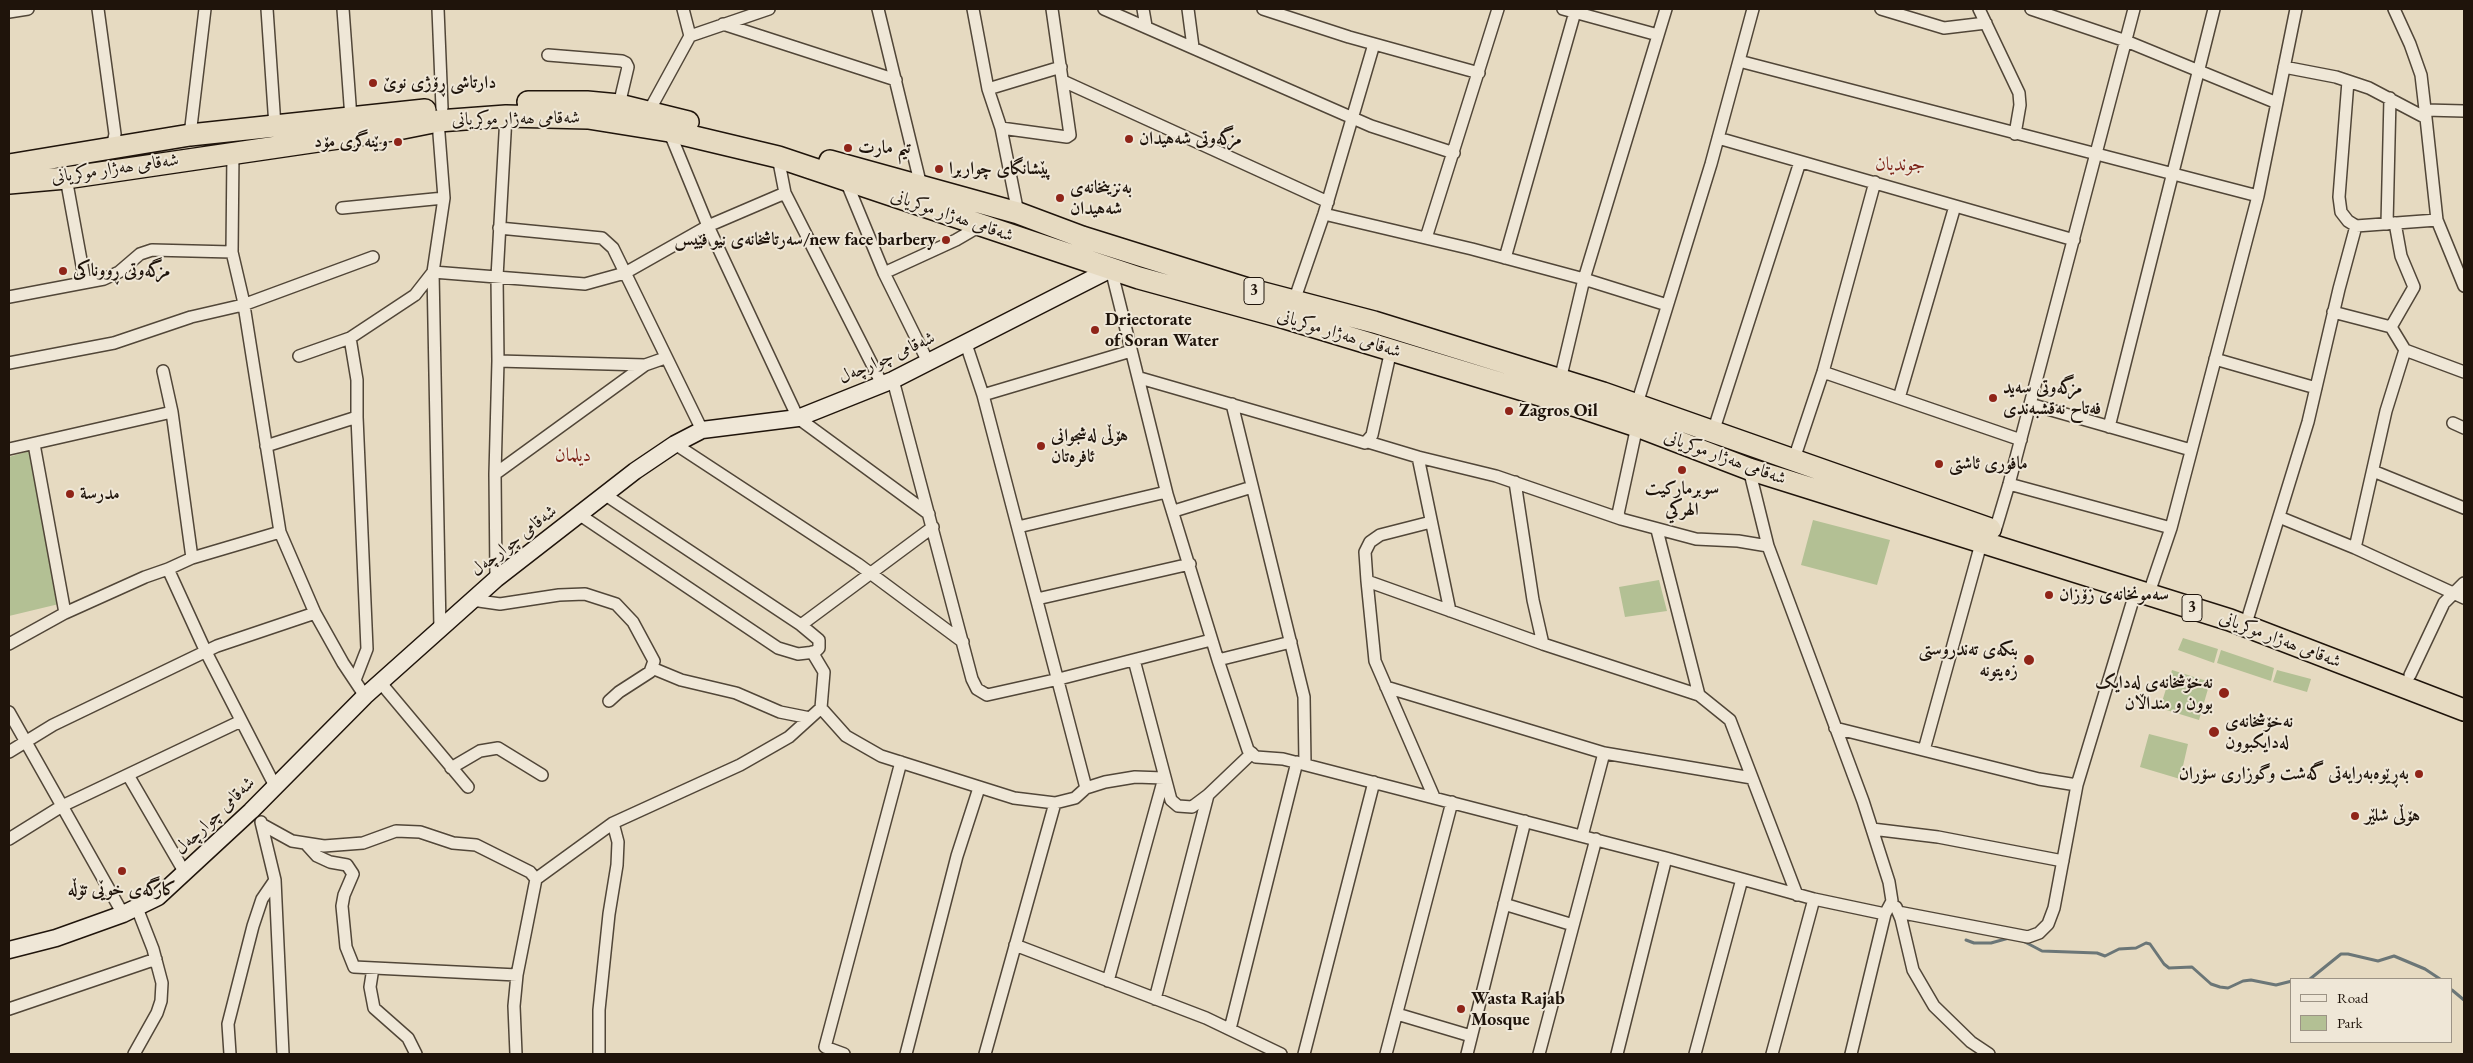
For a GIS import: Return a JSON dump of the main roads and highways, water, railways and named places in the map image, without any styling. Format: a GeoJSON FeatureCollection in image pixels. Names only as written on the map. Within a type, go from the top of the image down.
{"type":"FeatureCollection","features":[{"type":"Feature","properties":{"kind":"highway","name":"شەقامی ھەژار موکریانی"},"geometry":{"type":"LineString","coordinates":[[9,165],[190,135],[393,130],[440,114],[520,102],[587,102],[619,105],[648,111],[1018,213],[1082,238],[1294,301],[1374,322],[1637,404],[1794,459],[1917,513]]}},
{"type":"Feature","properties":{"kind":"highway","name":"شەقامی ھەژار موکریانی"},"geometry":{"type":"LineString","coordinates":[[322,131],[351,118],[440,114],[588,118],[669,131],[778,157],[1111,269],[1369,343],[1637,426],[1749,469],[1917,513],[2144,587],[2248,617],[2464,694]]}},
{"type":"Feature","properties":{"kind":"highway","name":"شەقامی ھەژار موکریانی"},"geometry":{"type":"LineString","coordinates":[[9,183],[66,178],[233,152],[286,132]]}},
{"type":"Feature","properties":{"kind":"highway"},"geometry":{"type":"LineString","coordinates":[[1369,343],[1374,322]]}},
{"type":"Feature","properties":{"kind":"highway","name":"شەقامی ھەژار موکریانی"},"geometry":{"type":"LineString","coordinates":[[2144,587],[2464,710]]}},
{"type":"Feature","properties":{"kind":"main road","name":"شەقامی چوارچەل"},"geometry":{"type":"LineString","coordinates":[[9,950],[56,938],[130,911],[158,897],[251,811],[365,696],[472,600],[604,494],[675,444],[702,430],[798,418],[887,382],[966,344],[1111,269]]}},
{"type":"Feature","properties":{"kind":"waterway"},"geometry":{"type":"LineString","coordinates":[[1966,940],[1974,943],[1991,943],[2009,938]]}},
{"type":"Feature","properties":{"kind":"waterway"},"geometry":{"type":"LineString","coordinates":[[2023,941],[2042,951],[2097,953],[2105,956],[2119,949],[2136,948],[2146,943],[2150,944],[2169,968],[2192,967],[2211,984],[2220,987],[2228,988],[2243,981],[2251,980],[2276,985],[2290,982]]}},
{"type":"Feature","properties":{"kind":"waterway"},"geometry":{"type":"LineString","coordinates":[[2311,978],[2341,954],[2378,961],[2394,956],[2425,969],[2438,978]]}},
{"type":"Feature","properties":{"kind":"waterway"},"geometry":{"type":"LineString","coordinates":[[2453,991],[2464,1000]]}},
{"type":"Feature","properties":{"kind":"place","name":"دارتاشی ڕۆژی نوێ"},"geometry":{"type":"Point","coordinates":[373,83]}},
{"type":"Feature","properties":{"kind":"place","name":"مزگەوتی شەهیدان"},"geometry":{"type":"Point","coordinates":[1129,139]}},
{"type":"Feature","properties":{"kind":"place","name":"وێنەگری مۆد"},"geometry":{"type":"Point","coordinates":[398,142]}},
{"type":"Feature","properties":{"kind":"place","name":"تيم مارت"},"geometry":{"type":"Point","coordinates":[848,148]}},
{"type":"Feature","properties":{"kind":"place","name":"پێشانگای چواربرا"},"geometry":{"type":"Point","coordinates":[939,169]}},
{"type":"Feature","properties":{"kind":"place","name":"بەنزینخانەی شەهیدان"},"geometry":{"type":"Point","coordinates":[1060,198]}},
{"type":"Feature","properties":{"kind":"place","name":"سەرتاشخانەی نیو فێیس/new face barbery"},"geometry":{"type":"Point","coordinates":[946,240]}},
{"type":"Feature","properties":{"kind":"place","name":"مزگەوتی ڕووناکی"},"geometry":{"type":"Point","coordinates":[63,271]}},
{"type":"Feature","properties":{"kind":"place","name":"Driectorate of Soran Water"},"geometry":{"type":"Point","coordinates":[1095,330]}},
{"type":"Feature","properties":{"kind":"place","name":"مزگەوتی سەید فەتاح نەقشبەندی"},"geometry":{"type":"Point","coordinates":[1993,398]}},
{"type":"Feature","properties":{"kind":"place","name":"Zagros Oil"},"geometry":{"type":"Point","coordinates":[1509,411]}},
{"type":"Feature","properties":{"kind":"place","name":"هۆڵی لەشجوانی ئافرەتان"},"geometry":{"type":"Point","coordinates":[1041,446]}},
{"type":"Feature","properties":{"kind":"place","name":"مافوری ئاشتی"},"geometry":{"type":"Point","coordinates":[1939,464]}},
{"type":"Feature","properties":{"kind":"place","name":"سوبرماركيت الهركي"},"geometry":{"type":"Point","coordinates":[1682,470]}},
{"type":"Feature","properties":{"kind":"place","name":"مدرسة"},"geometry":{"type":"Point","coordinates":[70,494]}},
{"type":"Feature","properties":{"kind":"place","name":"سەمونخانەی زۆزان"},"geometry":{"type":"Point","coordinates":[2049,595]}},
{"type":"Feature","properties":{"kind":"place","name":"بنکەی تەندروستی زەیتونە"},"geometry":{"type":"Point","coordinates":[2029,660]}},
{"type":"Feature","properties":{"kind":"place","name":"نەخۆشخانەی لەدایک بوون و منداڵان"},"geometry":{"type":"Point","coordinates":[2224,693]}},
{"type":"Feature","properties":{"kind":"place","name":"نەخۆشخانەی لەدایکبوون"},"geometry":{"type":"Point","coordinates":[2214,732]}},
{"type":"Feature","properties":{"kind":"place","name":"بەڕێوەبەرایەتی گەشت وگوزاری سۆران"},"geometry":{"type":"Point","coordinates":[2419,774]}},
{"type":"Feature","properties":{"kind":"place","name":"هۆڵی شلێر"},"geometry":{"type":"Point","coordinates":[2355,816]}},
{"type":"Feature","properties":{"kind":"place","name":"کارگەی خوێی تۆڵە"},"geometry":{"type":"Point","coordinates":[122,871]}},
{"type":"Feature","properties":{"kind":"place","name":"Wasta Rajab Mosque"},"geometry":{"type":"Point","coordinates":[1461,1009]}},
{"type":"Feature","properties":{"kind":"district","name":"جوندیان"},"geometry":{"type":"Point","coordinates":[1900,165]}},
{"type":"Feature","properties":{"kind":"district","name":"دیلمان"},"geometry":{"type":"Point","coordinates":[573,456]}}]}
